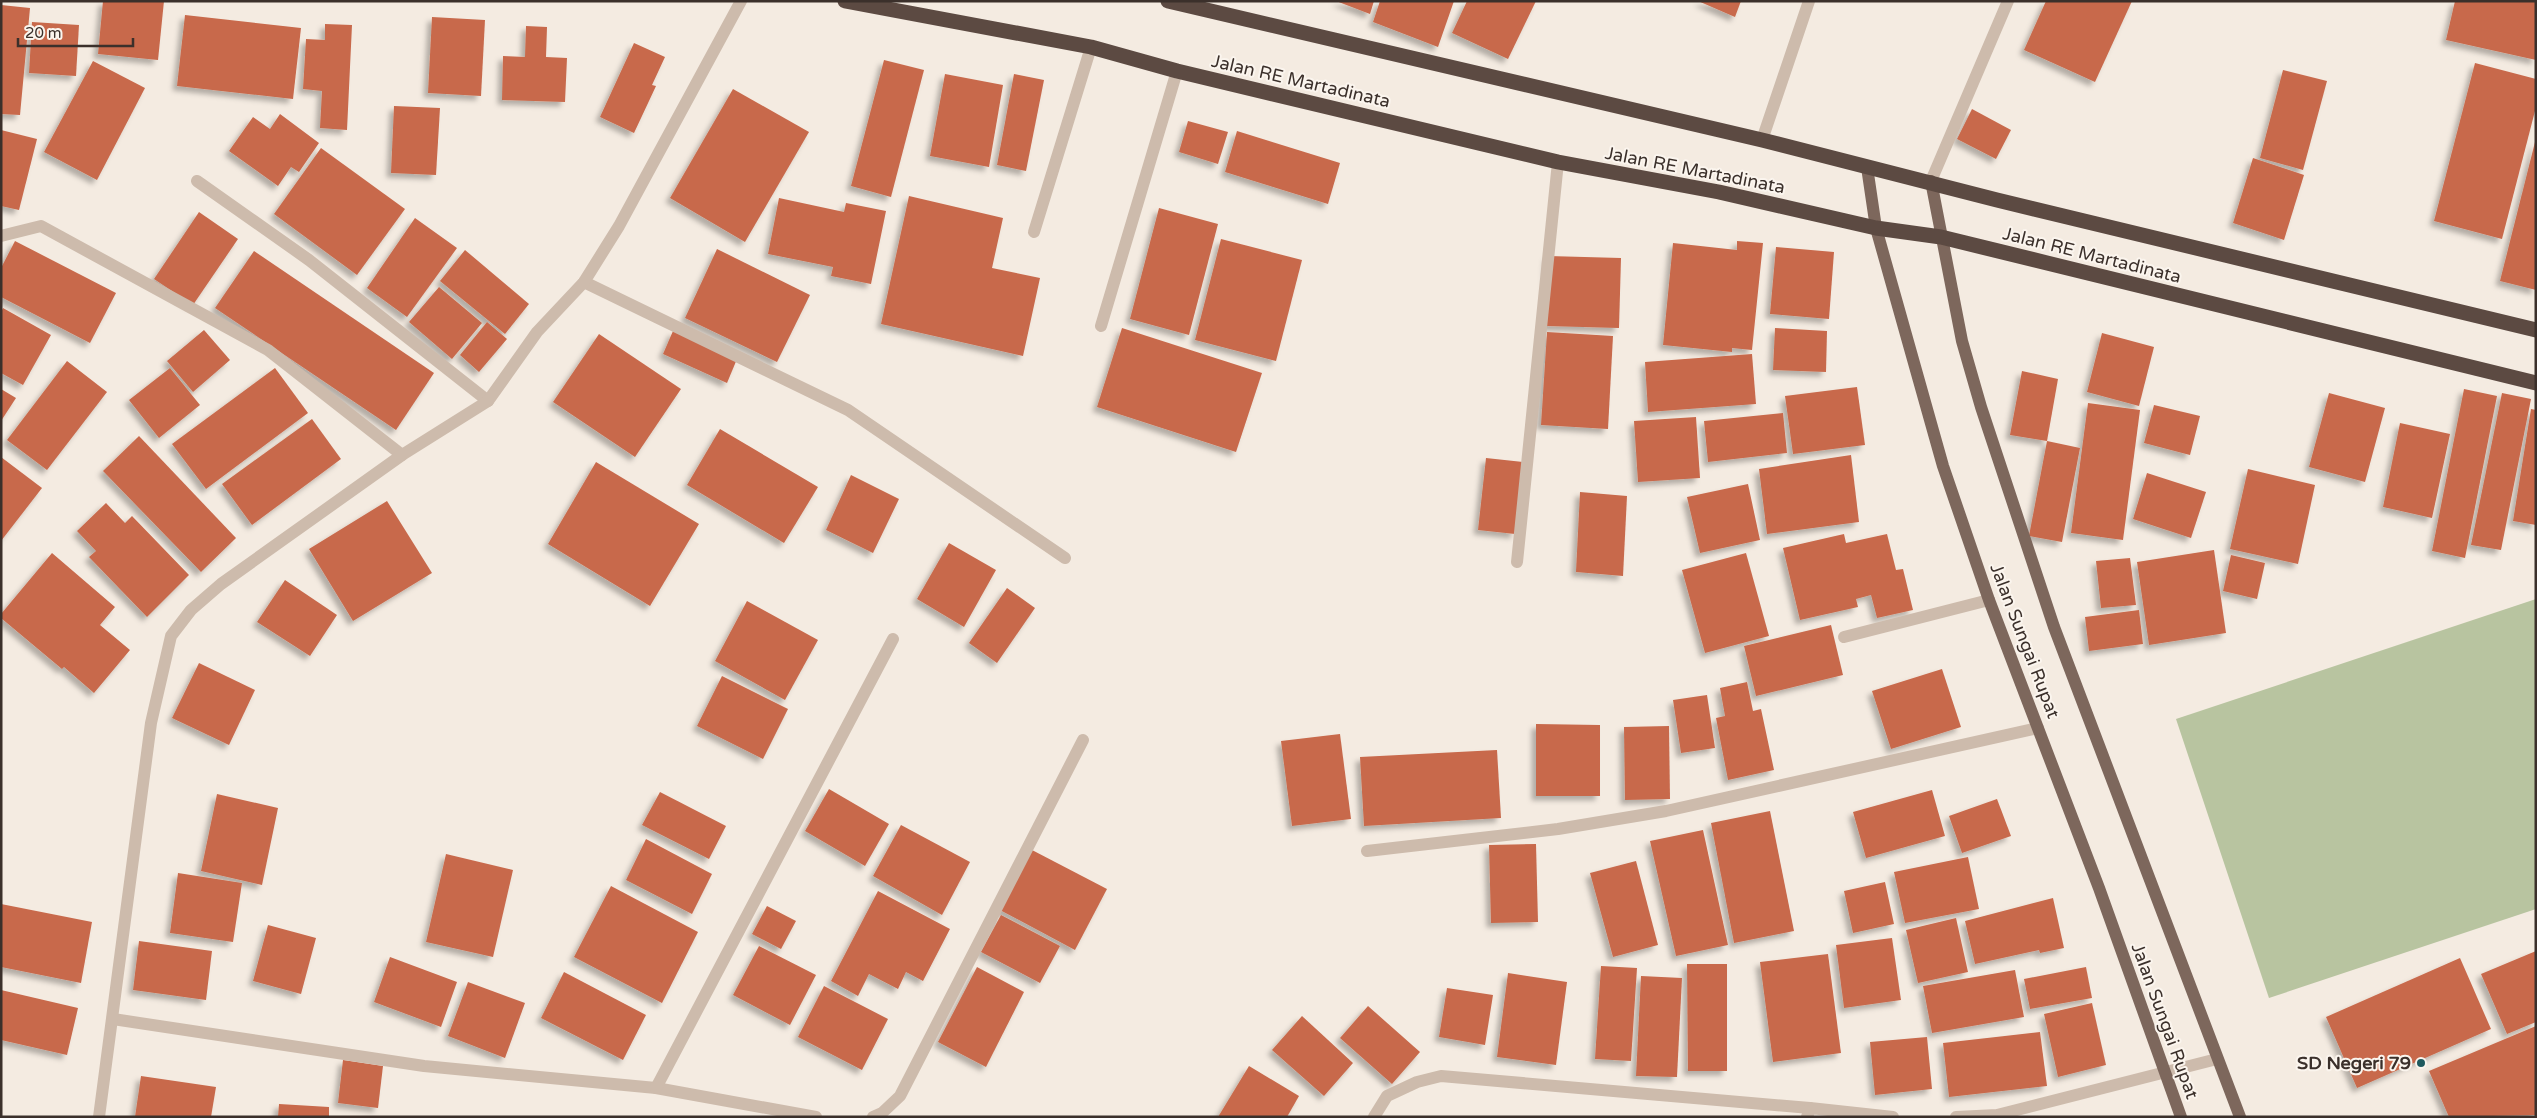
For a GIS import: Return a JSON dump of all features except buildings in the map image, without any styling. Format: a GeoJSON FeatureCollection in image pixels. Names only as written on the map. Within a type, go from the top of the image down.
{"type":"FeatureCollection","features":[{"type":"Feature","properties":{"kind":"highway","name":"Jalan RE Martadinata"},"geometry":{"type":"LineString","coordinates":[[845,1],[1091,48],[1177,71],[1558,162],[1718,192],[1876,228],[1941,237],[2536,383]]}},
{"type":"Feature","properties":{"kind":"highway","name":"Jalan RE Martadinata"},"geometry":{"type":"LineString","coordinates":[[1168,1],[1762,140],[1997,200],[2536,330]]}},
{"type":"Feature","properties":{"kind":"main road","name":"Jalan Sungai Rupat"},"geometry":{"type":"LineString","coordinates":[[1867,167],[1876,228],[1943,466],[1989,600],[2099,888],[2181,1117]]}},
{"type":"Feature","properties":{"kind":"main road","name":"Jalan Sungai Rupat"},"geometry":{"type":"LineString","coordinates":[[1930,182],[1962,342],[1981,408],[2051,618],[2240,1117]]}},
{"type":"Feature","properties":{"kind":"street"},"geometry":{"type":"LineString","coordinates":[[100,1117],[151,723],[171,636],[191,610],[221,584],[402,455],[488,401],[537,332],[584,282],[619,226],[741,1]]}},
{"type":"Feature","properties":{"kind":"street"},"geometry":{"type":"LineString","coordinates":[[1762,140],[1809,1]]}},
{"type":"Feature","properties":{"kind":"street"},"geometry":{"type":"LineString","coordinates":[[1930,182],[2008,1]]}},
{"type":"Feature","properties":{"kind":"street"},"geometry":{"type":"LineString","coordinates":[[1034,232],[1091,48]]}},
{"type":"Feature","properties":{"kind":"street"},"geometry":{"type":"LineString","coordinates":[[1101,326],[1177,71]]}},
{"type":"Feature","properties":{"kind":"street"},"geometry":{"type":"LineString","coordinates":[[1517,562],[1558,162]]}},
{"type":"Feature","properties":{"kind":"street"},"geometry":{"type":"LineString","coordinates":[[197,181],[309,260],[488,401]]}},
{"type":"Feature","properties":{"kind":"street"},"geometry":{"type":"LineString","coordinates":[[1,236],[41,226],[268,350],[402,455]]}},
{"type":"Feature","properties":{"kind":"street"},"geometry":{"type":"LineString","coordinates":[[584,282],[848,410],[1065,558]]}},
{"type":"Feature","properties":{"kind":"street"},"geometry":{"type":"LineString","coordinates":[[1844,637],[1989,600]]}},
{"type":"Feature","properties":{"kind":"street"},"geometry":{"type":"LineString","coordinates":[[656,1088],[892,639]]}},
{"type":"Feature","properties":{"kind":"street"},"geometry":{"type":"LineString","coordinates":[[1367,851],[1558,829],[1666,811],[2038,728]]}},
{"type":"Feature","properties":{"kind":"street"},"geometry":{"type":"LineString","coordinates":[[873,1117],[882,1114],[900,1096],[1083,740]]}},
{"type":"Feature","properties":{"kind":"street"},"geometry":{"type":"LineString","coordinates":[[112,1019],[424,1066],[656,1088],[816,1117]]}},
{"type":"Feature","properties":{"kind":"street"},"geometry":{"type":"LineString","coordinates":[[1956,1117],[1997,1115],[2163,1071],[2217,1059]]}},
{"type":"Feature","properties":{"kind":"street"},"geometry":{"type":"LineString","coordinates":[[1374,1117],[1387,1096],[1417,1082],[1441,1076],[1808,1112],[1893,1117]]}},
{"type":"Feature","properties":{"kind":"green space"},"geometry":{"type":"Polygon","coordinates":[[[2536,599],[2536,909],[2269,998],[2176,719],[2536,599]]]}},
{"type":"Feature","properties":{"kind":"place","name":"SD Negeri 79"},"geometry":{"type":"Point","coordinates":[2421,1063]}}]}
